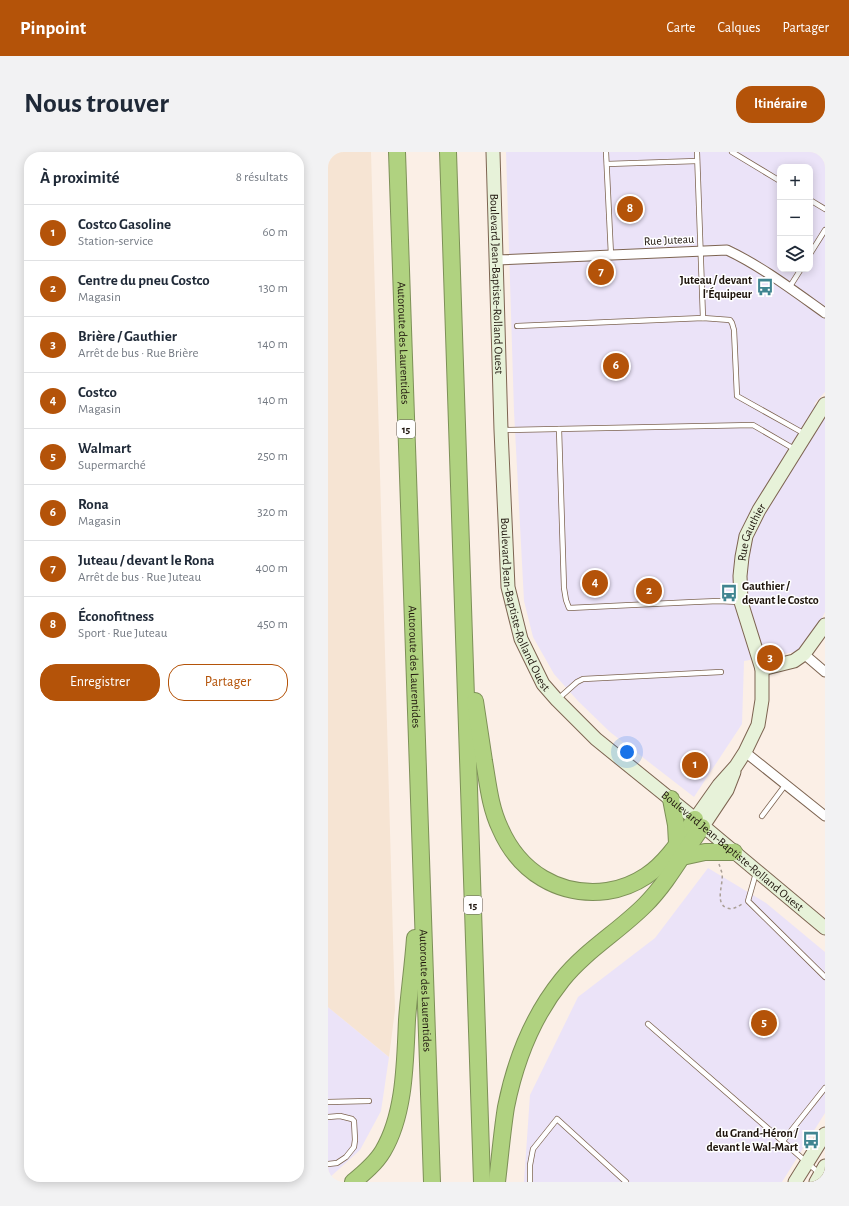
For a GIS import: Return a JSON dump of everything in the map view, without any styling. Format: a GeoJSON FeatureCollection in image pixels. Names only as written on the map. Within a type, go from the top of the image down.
{"type":"FeatureCollection","features":[{"type":"Feature","properties":{"kind":"highway","name":"Autoroute des Laurentides"},"geometry":{"type":"LineString","coordinates":[[397,152],[432,1182]]}},
{"type":"Feature","properties":{"kind":"highway","name":"15"},"geometry":{"type":"LineString","coordinates":[[448,152],[482,1182]]}},
{"type":"Feature","properties":{"kind":"highway"},"geometry":{"type":"LineString","coordinates":[[464,629],[487,780],[492,803],[497,821],[505,839],[520,861],[539,876],[558,886],[581,891],[601,892],[622,888],[636,882],[647,876],[680,850],[734,852]]}},
{"type":"Feature","properties":{"kind":"highway"},"geometry":{"type":"LineString","coordinates":[[670,799],[680,850]]}},
{"type":"Feature","properties":{"kind":"highway"},"geometry":{"type":"LineString","coordinates":[[496,1182],[504,1118],[510,1091],[517,1066],[542,1009],[568,973],[582,959],[627,922],[661,887],[680,850],[699,822]]}},
{"type":"Feature","properties":{"kind":"highway"},"geometry":{"type":"LineString","coordinates":[[353,1182],[373,1165],[381,1155],[397,1116],[404,1071],[407,1018],[422,873]]}},
{"type":"Feature","properties":{"kind":"street","name":"Boulevard Jean-Baptiste-Rolland Ouest"},"geometry":{"type":"LineString","coordinates":[[493,152],[501,430],[508,586],[521,639],[543,684],[596,739],[699,822],[825,928]]}},
{"type":"Feature","properties":{"kind":"street","name":"Rue Juteau"},"geometry":{"type":"LineString","coordinates":[[496,260],[727,250],[740,256],[825,313]]}},
{"type":"Feature","properties":{"kind":"street","name":"Rue Gauthier"},"geometry":{"type":"LineString","coordinates":[[699,822],[719,785],[746,752],[758,725],[762,700],[762,669],[741,602],[740,576],[746,536],[759,510],[825,404]]}},
{"type":"Feature","properties":{"kind":"street"},"geometry":{"type":"LineString","coordinates":[[762,669],[794,660],[804,654],[825,625]]}},
{"type":"Feature","properties":{"kind":"street"},"geometry":{"type":"LineString","coordinates":[[804,654],[825,672]]}},
{"type":"Feature","properties":{"kind":"street"},"geometry":{"type":"LineString","coordinates":[[746,752],[825,816]]}},
{"type":"Feature","properties":{"kind":"street"},"geometry":{"type":"LineString","coordinates":[[795,1182],[825,1134]]}},
{"type":"Feature","properties":{"kind":"lane"},"geometry":{"type":"LineString","coordinates":[[606,152],[611,255]]}},
{"type":"Feature","properties":{"kind":"lane"},"geometry":{"type":"LineString","coordinates":[[697,152],[703,318]]}},
{"type":"Feature","properties":{"kind":"lane"},"geometry":{"type":"LineString","coordinates":[[732,152],[777,179]]}},
{"type":"Feature","properties":{"kind":"lane"},"geometry":{"type":"LineString","coordinates":[[607,164],[697,161]]}},
{"type":"Feature","properties":{"kind":"lane"},"geometry":{"type":"LineString","coordinates":[[813,202],[825,209]]}},
{"type":"Feature","properties":{"kind":"lane"},"geometry":{"type":"LineString","coordinates":[[813,249],[825,230]]}},
{"type":"Feature","properties":{"kind":"lane"},"geometry":{"type":"LineString","coordinates":[[789,288],[798,272]]}},
{"type":"Feature","properties":{"kind":"lane"},"geometry":{"type":"LineString","coordinates":[[517,326],[703,318],[730,320],[734,330],[737,396],[806,434]]}},
{"type":"Feature","properties":{"kind":"lane"},"geometry":{"type":"LineString","coordinates":[[501,430],[753,425],[796,450]]}},
{"type":"Feature","properties":{"kind":"lane"},"geometry":{"type":"LineString","coordinates":[[559,429],[564,588],[569,608],[719,601],[741,602]]}},
{"type":"Feature","properties":{"kind":"lane"},"geometry":{"type":"LineString","coordinates":[[557,700],[578,682],[593,677],[629,677],[721,672]]}},
{"type":"Feature","properties":{"kind":"lane"},"geometry":{"type":"LineString","coordinates":[[762,816],[786,784]]}},
{"type":"Feature","properties":{"kind":"lane"},"geometry":{"type":"LineString","coordinates":[[756,871],[748,901],[825,977]]}},
{"type":"Feature","properties":{"kind":"lane"},"geometry":{"type":"LineString","coordinates":[[648,1024],[822,1175]]}},
{"type":"Feature","properties":{"kind":"lane"},"geometry":{"type":"LineString","coordinates":[[783,1141],[825,1088]]}},
{"type":"Feature","properties":{"kind":"lane"},"geometry":{"type":"LineString","coordinates":[[328,1102],[369,1101]]}},
{"type":"Feature","properties":{"kind":"lane"},"geometry":{"type":"LineString","coordinates":[[328,1117],[340,1116],[352,1119],[354,1121],[355,1140],[354,1147],[346,1157],[337,1163],[328,1164]]}},
{"type":"Feature","properties":{"kind":"lane"},"geometry":{"type":"LineString","coordinates":[[530,1182],[530,1165],[533,1149],[557,1119],[626,1182]]}},
{"type":"Feature","properties":{"kind":"path"},"geometry":{"type":"LineString","coordinates":[[718,862],[722,874],[720,901],[723,905],[730,909],[734,909],[748,901]]}},
{"type":"Feature","properties":{"kind":"shaded area"},"geometry":{"type":"Polygon","coordinates":[[[328,152],[371,152],[395,1010],[389,1057],[328,1007],[328,152]]]}},
{"type":"Feature","properties":{"kind":"shaded area"},"geometry":{"type":"Polygon","coordinates":[[[506,152],[825,152],[825,306],[823,310],[825,311],[825,392],[814,404],[825,411],[825,612],[817,628],[800,651],[744,661],[742,724],[694,797],[610,732],[578,701],[554,674],[533,637],[524,601],[514,411],[506,152]]]}},
{"type":"Feature","properties":{"kind":"shaded area"},"geometry":{"type":"Polygon","coordinates":[[[708,868],[766,903],[825,952],[825,1113],[782,1182],[524,1182],[530,1095],[578,997],[655,938],[708,868]]]}},
{"type":"Feature","properties":{"kind":"shaded area"},"geometry":{"type":"Polygon","coordinates":[[[328,1007],[389,1057],[381,1111],[360,1150],[328,1179],[328,1007]]]}},
{"type":"Feature","properties":{"kind":"place","name":"Éconofitness"},"geometry":{"type":"Point","coordinates":[630,209]}},
{"type":"Feature","properties":{"kind":"place","name":"Juteau / devant le Rona"},"geometry":{"type":"Point","coordinates":[601,272]}},
{"type":"Feature","properties":{"kind":"place","name":"Juteau / devant l'Équipeur"},"geometry":{"type":"Point","coordinates":[765,287]}},
{"type":"Feature","properties":{"kind":"place","name":"Rona"},"geometry":{"type":"Point","coordinates":[616,366]}},
{"type":"Feature","properties":{"kind":"place","name":"Costco"},"geometry":{"type":"Point","coordinates":[595,583]}},
{"type":"Feature","properties":{"kind":"place","name":"Centre du pneu Costco"},"geometry":{"type":"Point","coordinates":[649,591]}},
{"type":"Feature","properties":{"kind":"place","name":"Gauthier / devant le Costco"},"geometry":{"type":"Point","coordinates":[729,593]}},
{"type":"Feature","properties":{"kind":"place","name":"Brière / Gauthier"},"geometry":{"type":"Point","coordinates":[770,658]}},
{"type":"Feature","properties":{"kind":"place","name":"Costco Gasoline"},"geometry":{"type":"Point","coordinates":[695,765]}},
{"type":"Feature","properties":{"kind":"place","name":"Walmart"},"geometry":{"type":"Point","coordinates":[764,1023]}},
{"type":"Feature","properties":{"kind":"place","name":"du Grand-Héron / devant le Wal-Mart"},"geometry":{"type":"Point","coordinates":[811,1140]}}]}
